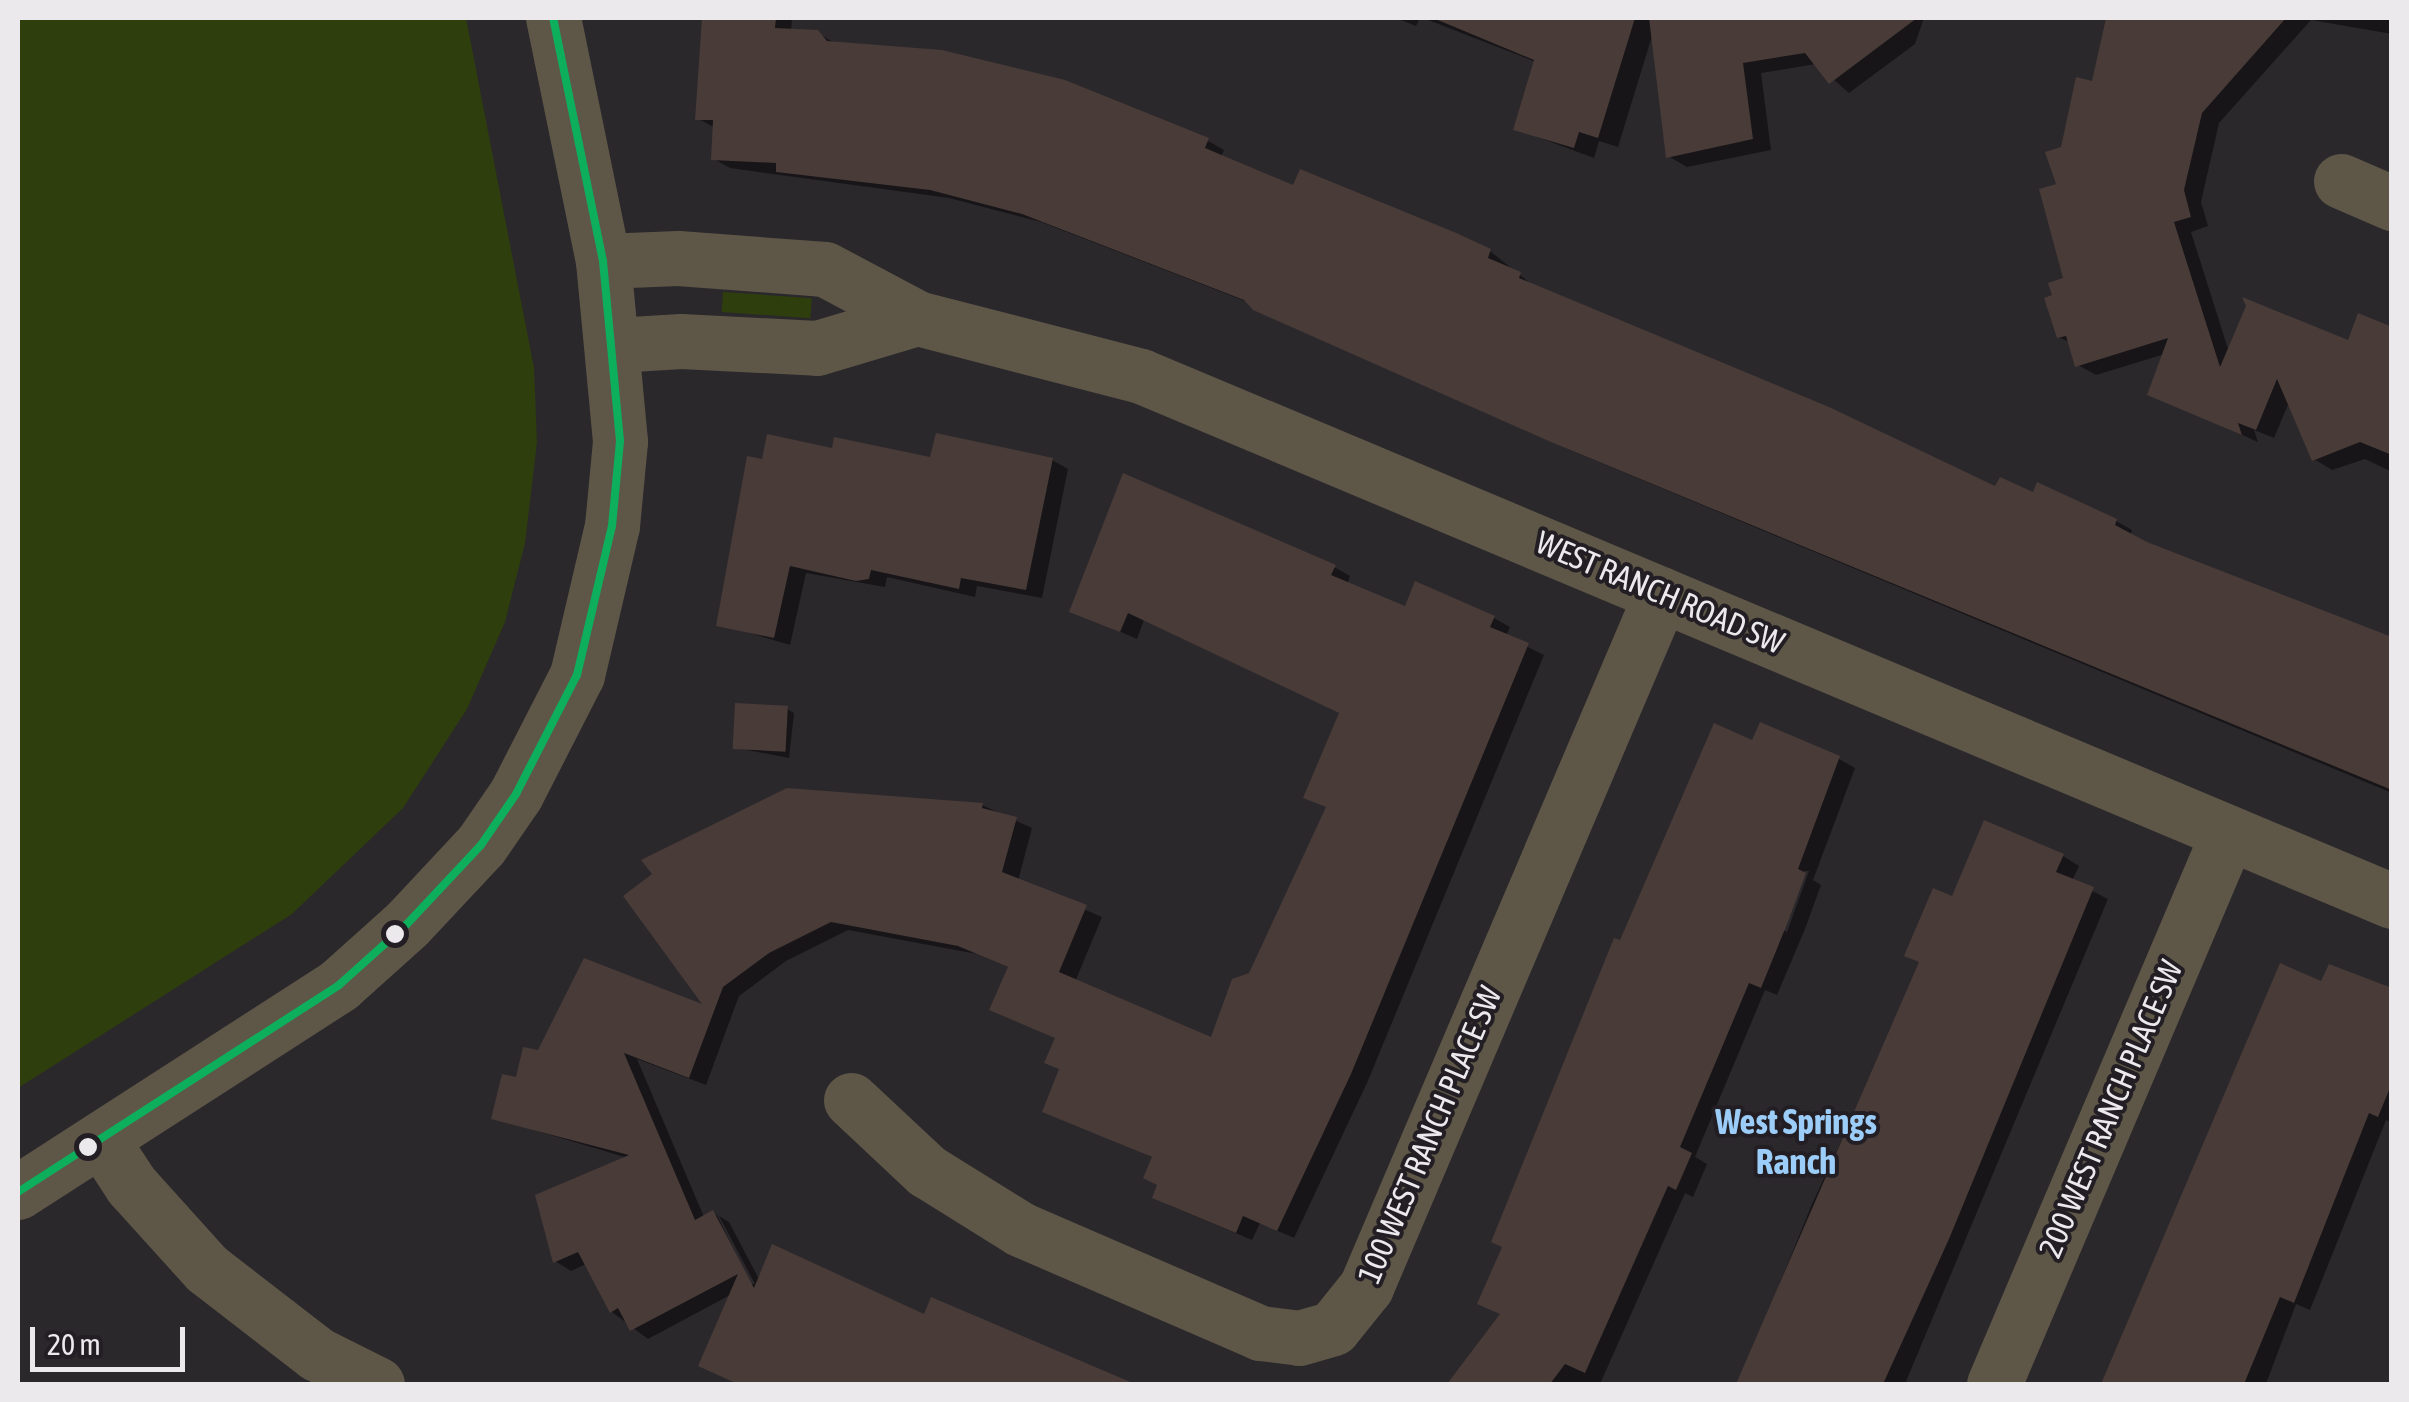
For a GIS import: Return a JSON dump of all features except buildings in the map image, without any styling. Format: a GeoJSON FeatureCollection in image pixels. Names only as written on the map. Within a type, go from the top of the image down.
{"type":"FeatureCollection","features":[{"type":"Feature","properties":{"kind":"street"},"geometry":{"type":"LineString","coordinates":[[18,1192],[339,985],[481,845],[516,794],[577,674],[594,615],[620,441],[615,345],[602,261],[554,18]]}},
{"type":"Feature","properties":{"kind":"street"},"geometry":{"type":"LineString","coordinates":[[2341,181],[2392,202]]}},
{"type":"Feature","properties":{"kind":"street","name":"WEST RANCH ROAD SW"},"geometry":{"type":"LineString","coordinates":[[602,261],[678,258],[824,269],[917,318],[1062,352],[1172,387],[2392,901]]}},
{"type":"Feature","properties":{"kind":"street","name":"WEST RANCH ROAD SW"},"geometry":{"type":"LineString","coordinates":[[615,345],[681,341],[817,348],[917,318]]}},
{"type":"Feature","properties":{"kind":"street","name":"100 WEST RANCH PLACE SW"},"geometry":{"type":"LineString","coordinates":[[851,1100],[928,1171],[1020,1230],[1260,1333],[1298,1338],[1332,1328],[1366,1287],[1661,594]]}},
{"type":"Feature","properties":{"kind":"street","name":"200 WEST RANCH PLACE SW"},"geometry":{"type":"LineString","coordinates":[[1994,1384],[2228,833]]}},
{"type":"Feature","properties":{"kind":"street"},"geometry":{"type":"LineString","coordinates":[[101,1139],[131,1186],[208,1269],[316,1354],[378,1384]]}},
{"type":"Feature","properties":{"kind":"green space"},"geometry":{"type":"Polygon","coordinates":[[[18,18],[466,18],[534,368],[537,442],[525,543],[505,622],[467,709],[403,808],[292,914],[18,1088],[18,18]]]}},
{"type":"Feature","properties":{"kind":"green space"},"geometry":{"type":"Polygon","coordinates":[[[723,292],[812,298],[810,318],[722,312],[723,292]]]}},
{"type":"Feature","properties":{"kind":"transit line"},"geometry":{"type":"LineString","coordinates":[[18,1192],[339,985],[407,924],[481,845],[516,794],[577,675],[612,526],[620,441],[603,261],[553,18]]}},
{"type":"Feature","properties":{"kind":"district","name":"West Springs Ranch"},"geometry":{"type":"Point","coordinates":[1796,1141]}}]}
